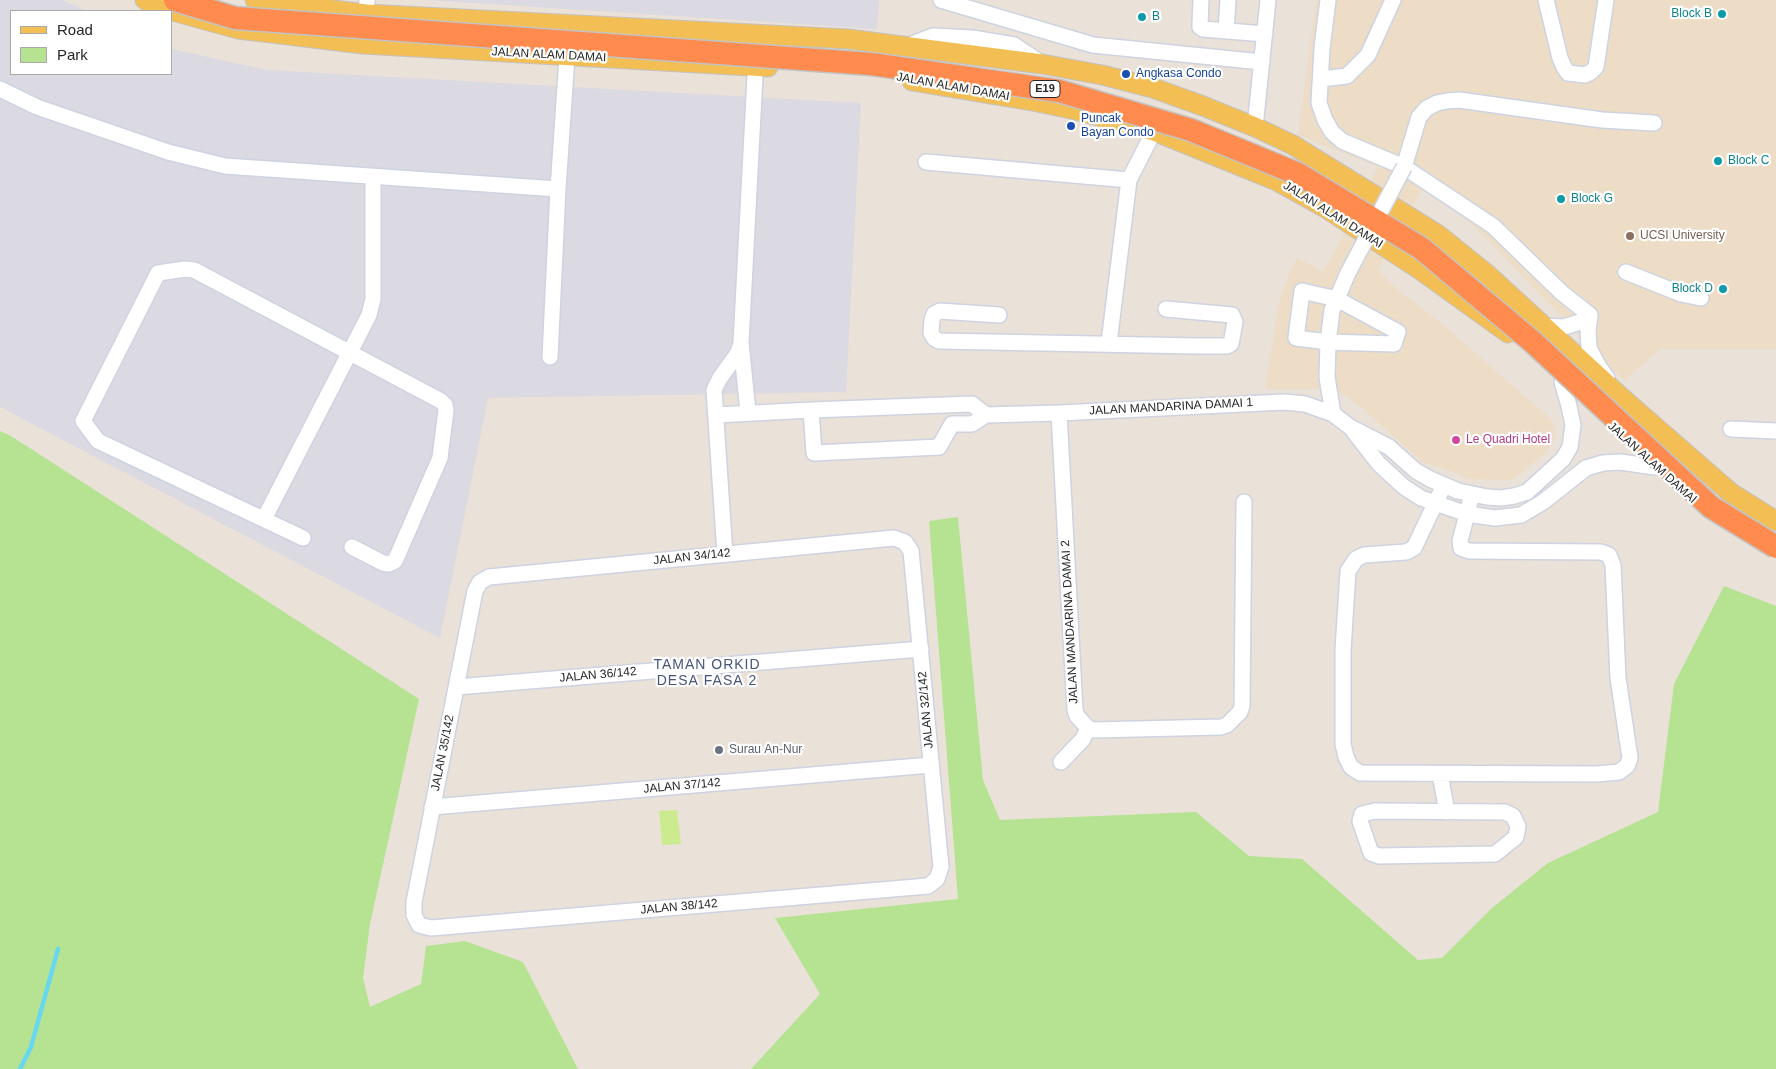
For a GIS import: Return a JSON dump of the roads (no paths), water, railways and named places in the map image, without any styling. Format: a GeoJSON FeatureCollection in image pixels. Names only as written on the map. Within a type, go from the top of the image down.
{"type":"FeatureCollection","features":[{"type":"Feature","properties":{"kind":"highway","name":"E19"},"geometry":{"type":"LineString","coordinates":[[175,0],[236,18],[871,64],[1059,91],[1191,130],[1298,174],[1421,248],[1534,343],[1711,507],[1776,547]]}},
{"type":"Feature","properties":{"kind":"highway","name":"E19"},"geometry":{"type":"LineString","coordinates":[[215,0],[237,8],[873,58],[1059,87],[1192,125],[1299,168],[1424,243],[1538,341],[1713,502],[1776,541]]}},
{"type":"Feature","properties":{"kind":"main road","name":"JALAN ALAM DAMAI"},"geometry":{"type":"LineString","coordinates":[[145,0],[169,10]]}},
{"type":"Feature","properties":{"kind":"main road"},"geometry":{"type":"LineString","coordinates":[[255,0],[366,7],[423,18],[699,30],[848,39],[1042,64],[1153,88],[1256,127],[1293,146],[1437,234],[1488,275],[1622,398],[1731,493],[1776,520]]}},
{"type":"Feature","properties":{"kind":"main road"},"geometry":{"type":"LineString","coordinates":[[387,0],[423,18]]}},
{"type":"Feature","properties":{"kind":"main road","name":"JALAN ALAM DAMAI"},"geometry":{"type":"LineString","coordinates":[[172,11],[238,29],[363,44],[871,74],[1038,102],[1154,131],[1277,181],[1324,207],[1419,269],[1520,342],[1698,505],[1776,556]]}},
{"type":"Feature","properties":{"kind":"street"},"geometry":{"type":"LineString","coordinates":[[941,0],[1093,45],[1262,62]]}},
{"type":"Feature","properties":{"kind":"street"},"geometry":{"type":"LineString","coordinates":[[1202,0],[1200,27],[1203,29],[1265,34]]}},
{"type":"Feature","properties":{"kind":"street"},"geometry":{"type":"LineString","coordinates":[[1226,31],[1228,0]]}},
{"type":"Feature","properties":{"kind":"street"},"geometry":{"type":"LineString","coordinates":[[1256,127],[1268,0]]}},
{"type":"Feature","properties":{"kind":"street"},"geometry":{"type":"LineString","coordinates":[[1328,0],[1322,48],[1319,103],[1332,132],[1342,142],[1404,167],[1493,226],[1562,293],[1590,315]]}},
{"type":"Feature","properties":{"kind":"street"},"geometry":{"type":"LineString","coordinates":[[1321,79],[1347,76],[1368,55],[1393,0]]}},
{"type":"Feature","properties":{"kind":"street"},"geometry":{"type":"LineString","coordinates":[[1546,0],[1560,58],[1564,67],[1568,73],[1585,74],[1591,72],[1596,67],[1606,0]]}},
{"type":"Feature","properties":{"kind":"street"},"geometry":{"type":"LineString","coordinates":[[363,44],[366,7]]}},
{"type":"Feature","properties":{"kind":"street"},"geometry":{"type":"LineString","coordinates":[[748,412],[741,344],[758,34]]}},
{"type":"Feature","properties":{"kind":"street"},"geometry":{"type":"LineString","coordinates":[[550,357],[567,56]]}},
{"type":"Feature","properties":{"kind":"street"},"geometry":{"type":"LineString","coordinates":[[0,89],[36,107],[168,152],[225,166],[558,189]]}},
{"type":"Feature","properties":{"kind":"street"},"geometry":{"type":"LineString","coordinates":[[1333,414],[1327,377],[1328,342],[1332,310],[1348,273],[1404,167],[1419,117],[1427,108],[1437,103],[1459,100],[1602,120],[1654,124]]}},
{"type":"Feature","properties":{"kind":"street"},"geometry":{"type":"LineString","coordinates":[[1109,343],[1129,180],[1154,131]]}},
{"type":"Feature","properties":{"kind":"street"},"geometry":{"type":"LineString","coordinates":[[926,162],[1129,180]]}},
{"type":"Feature","properties":{"kind":"street"},"geometry":{"type":"LineString","coordinates":[[264,520],[369,315],[373,300],[373,177]]}},
{"type":"Feature","properties":{"kind":"street"},"geometry":{"type":"LineString","coordinates":[[303,538],[98,441],[83,421],[158,273],[185,269],[194,270],[441,400],[445,405],[440,458],[395,561],[389,564],[383,563],[352,547]]}},
{"type":"Feature","properties":{"kind":"street"},"geometry":{"type":"LineString","coordinates":[[1626,272],[1681,294],[1701,298]]}},
{"type":"Feature","properties":{"kind":"street"},"geometry":{"type":"LineString","coordinates":[[1302,291],[1337,299],[1398,332],[1394,344],[1328,342],[1296,338],[1302,291]]}},
{"type":"Feature","properties":{"kind":"street"},"geometry":{"type":"LineString","coordinates":[[999,315],[940,311],[934,314],[931,333],[939,341],[1197,346],[1227,346],[1231,344],[1235,322],[1232,315],[1166,309]]}},
{"type":"Feature","properties":{"kind":"street"},"geometry":{"type":"LineString","coordinates":[[1543,326],[1564,327],[1580,322],[1590,315]]}},
{"type":"Feature","properties":{"kind":"street"},"geometry":{"type":"LineString","coordinates":[[1590,315],[1588,330],[1589,348],[1598,367],[1622,398]]}},
{"type":"Feature","properties":{"kind":"street"},"geometry":{"type":"LineString","coordinates":[[725,554],[714,390],[738,353],[741,344]]}},
{"type":"Feature","properties":{"kind":"street","name":"JALAN MANDARINA DAMAI 1"},"geometry":{"type":"LineString","coordinates":[[986,415],[1284,402],[1305,404],[1333,414],[1350,427],[1389,447],[1416,471],[1444,485],[1472,494],[1501,498],[1527,492],[1563,459],[1570,447],[1573,425],[1562,382]]}},
{"type":"Feature","properties":{"kind":"street"},"geometry":{"type":"LineString","coordinates":[[716,415],[748,412],[972,404],[986,415],[972,424],[952,424],[939,447],[814,453],[810,410]]}},
{"type":"Feature","properties":{"kind":"street","name":"JALAN MANDARINA DAMAI 2"},"geometry":{"type":"LineString","coordinates":[[1059,413],[1074,710],[1088,728]]}},
{"type":"Feature","properties":{"kind":"street","name":"JALAN MANDARINA DAMAI 1"},"geometry":{"type":"LineString","coordinates":[[1350,427],[1379,464],[1404,487],[1421,498],[1467,514],[1495,518],[1520,514],[1542,502],[1586,468],[1603,463],[1620,462],[1656,467]]}},
{"type":"Feature","properties":{"kind":"street"},"geometry":{"type":"LineString","coordinates":[[1731,429],[1776,431]]}},
{"type":"Feature","properties":{"kind":"street"},"geometry":{"type":"LineString","coordinates":[[1444,485],[1414,548],[1406,552],[1364,555],[1356,559],[1348,572],[1343,650],[1344,744],[1346,757],[1351,767],[1360,772],[1440,774],[1597,774],[1619,772],[1627,766],[1630,758],[1617,669],[1614,565],[1609,555],[1600,552],[1469,551],[1461,548],[1460,541],[1472,494]]}},
{"type":"Feature","properties":{"kind":"street"},"geometry":{"type":"LineString","coordinates":[[1061,762],[1083,739],[1088,728],[1094,730],[1221,727],[1227,725],[1240,712],[1242,706],[1244,502]]}},
{"type":"Feature","properties":{"kind":"street","name":"JALAN 34/142"},"geometry":{"type":"LineString","coordinates":[[480,582],[489,577],[894,538],[905,542]]}},
{"type":"Feature","properties":{"kind":"street","name":"JALAN 32/142"},"geometry":{"type":"LineString","coordinates":[[905,542],[911,551],[921,648],[941,867],[937,879]]}},
{"type":"Feature","properties":{"kind":"street","name":"JALAN 35/142"},"geometry":{"type":"LineString","coordinates":[[419,925],[414,915],[414,902],[474,591],[480,582]]}},
{"type":"Feature","properties":{"kind":"street","name":"JALAN 36/142"},"geometry":{"type":"LineString","coordinates":[[456,687],[921,648]]}},
{"type":"Feature","properties":{"kind":"street","name":"JALAN 37/142"},"geometry":{"type":"LineString","coordinates":[[432,807],[931,765]]}},
{"type":"Feature","properties":{"kind":"street"},"geometry":{"type":"LineString","coordinates":[[1440,774],[1447,812]]}},
{"type":"Feature","properties":{"kind":"street"},"geometry":{"type":"LineString","coordinates":[[1375,811],[1447,812],[1505,812],[1513,816],[1518,826],[1516,837],[1495,854],[1379,856],[1371,853],[1360,820],[1362,814],[1375,811]]}},
{"type":"Feature","properties":{"kind":"street","name":"JALAN 38/142"},"geometry":{"type":"LineString","coordinates":[[419,925],[431,928],[928,886],[937,879]]}},
{"type":"Feature","properties":{"kind":"waterway"},"geometry":{"type":"LineString","coordinates":[[20,1069],[31,1047],[58,949]]}},
{"type":"Feature","properties":{"kind":"place","name":"Block B"},"geometry":{"type":"Point","coordinates":[1722,14]}},
{"type":"Feature","properties":{"kind":"place","name":"B"},"geometry":{"type":"Point","coordinates":[1142,17]}},
{"type":"Feature","properties":{"kind":"place","name":"Angkasa Condo"},"geometry":{"type":"Point","coordinates":[1126,74]}},
{"type":"Feature","properties":{"kind":"place","name":"Puncak Bayan Condo"},"geometry":{"type":"Point","coordinates":[1071,126]}},
{"type":"Feature","properties":{"kind":"place","name":"Block C"},"geometry":{"type":"Point","coordinates":[1718,161]}},
{"type":"Feature","properties":{"kind":"place","name":"Block G"},"geometry":{"type":"Point","coordinates":[1561,199]}},
{"type":"Feature","properties":{"kind":"place","name":"UCSI University"},"geometry":{"type":"Point","coordinates":[1630,236]}},
{"type":"Feature","properties":{"kind":"place","name":"Block D"},"geometry":{"type":"Point","coordinates":[1723,289]}},
{"type":"Feature","properties":{"kind":"place","name":"Le Quadri Hotel"},"geometry":{"type":"Point","coordinates":[1456,440]}},
{"type":"Feature","properties":{"kind":"place","name":"Surau An-Nur"},"geometry":{"type":"Point","coordinates":[719,750]}},
{"type":"Feature","properties":{"kind":"district","name":"TAMAN ORKID DESA FASA 2"},"geometry":{"type":"Point","coordinates":[707,674]}}]}
